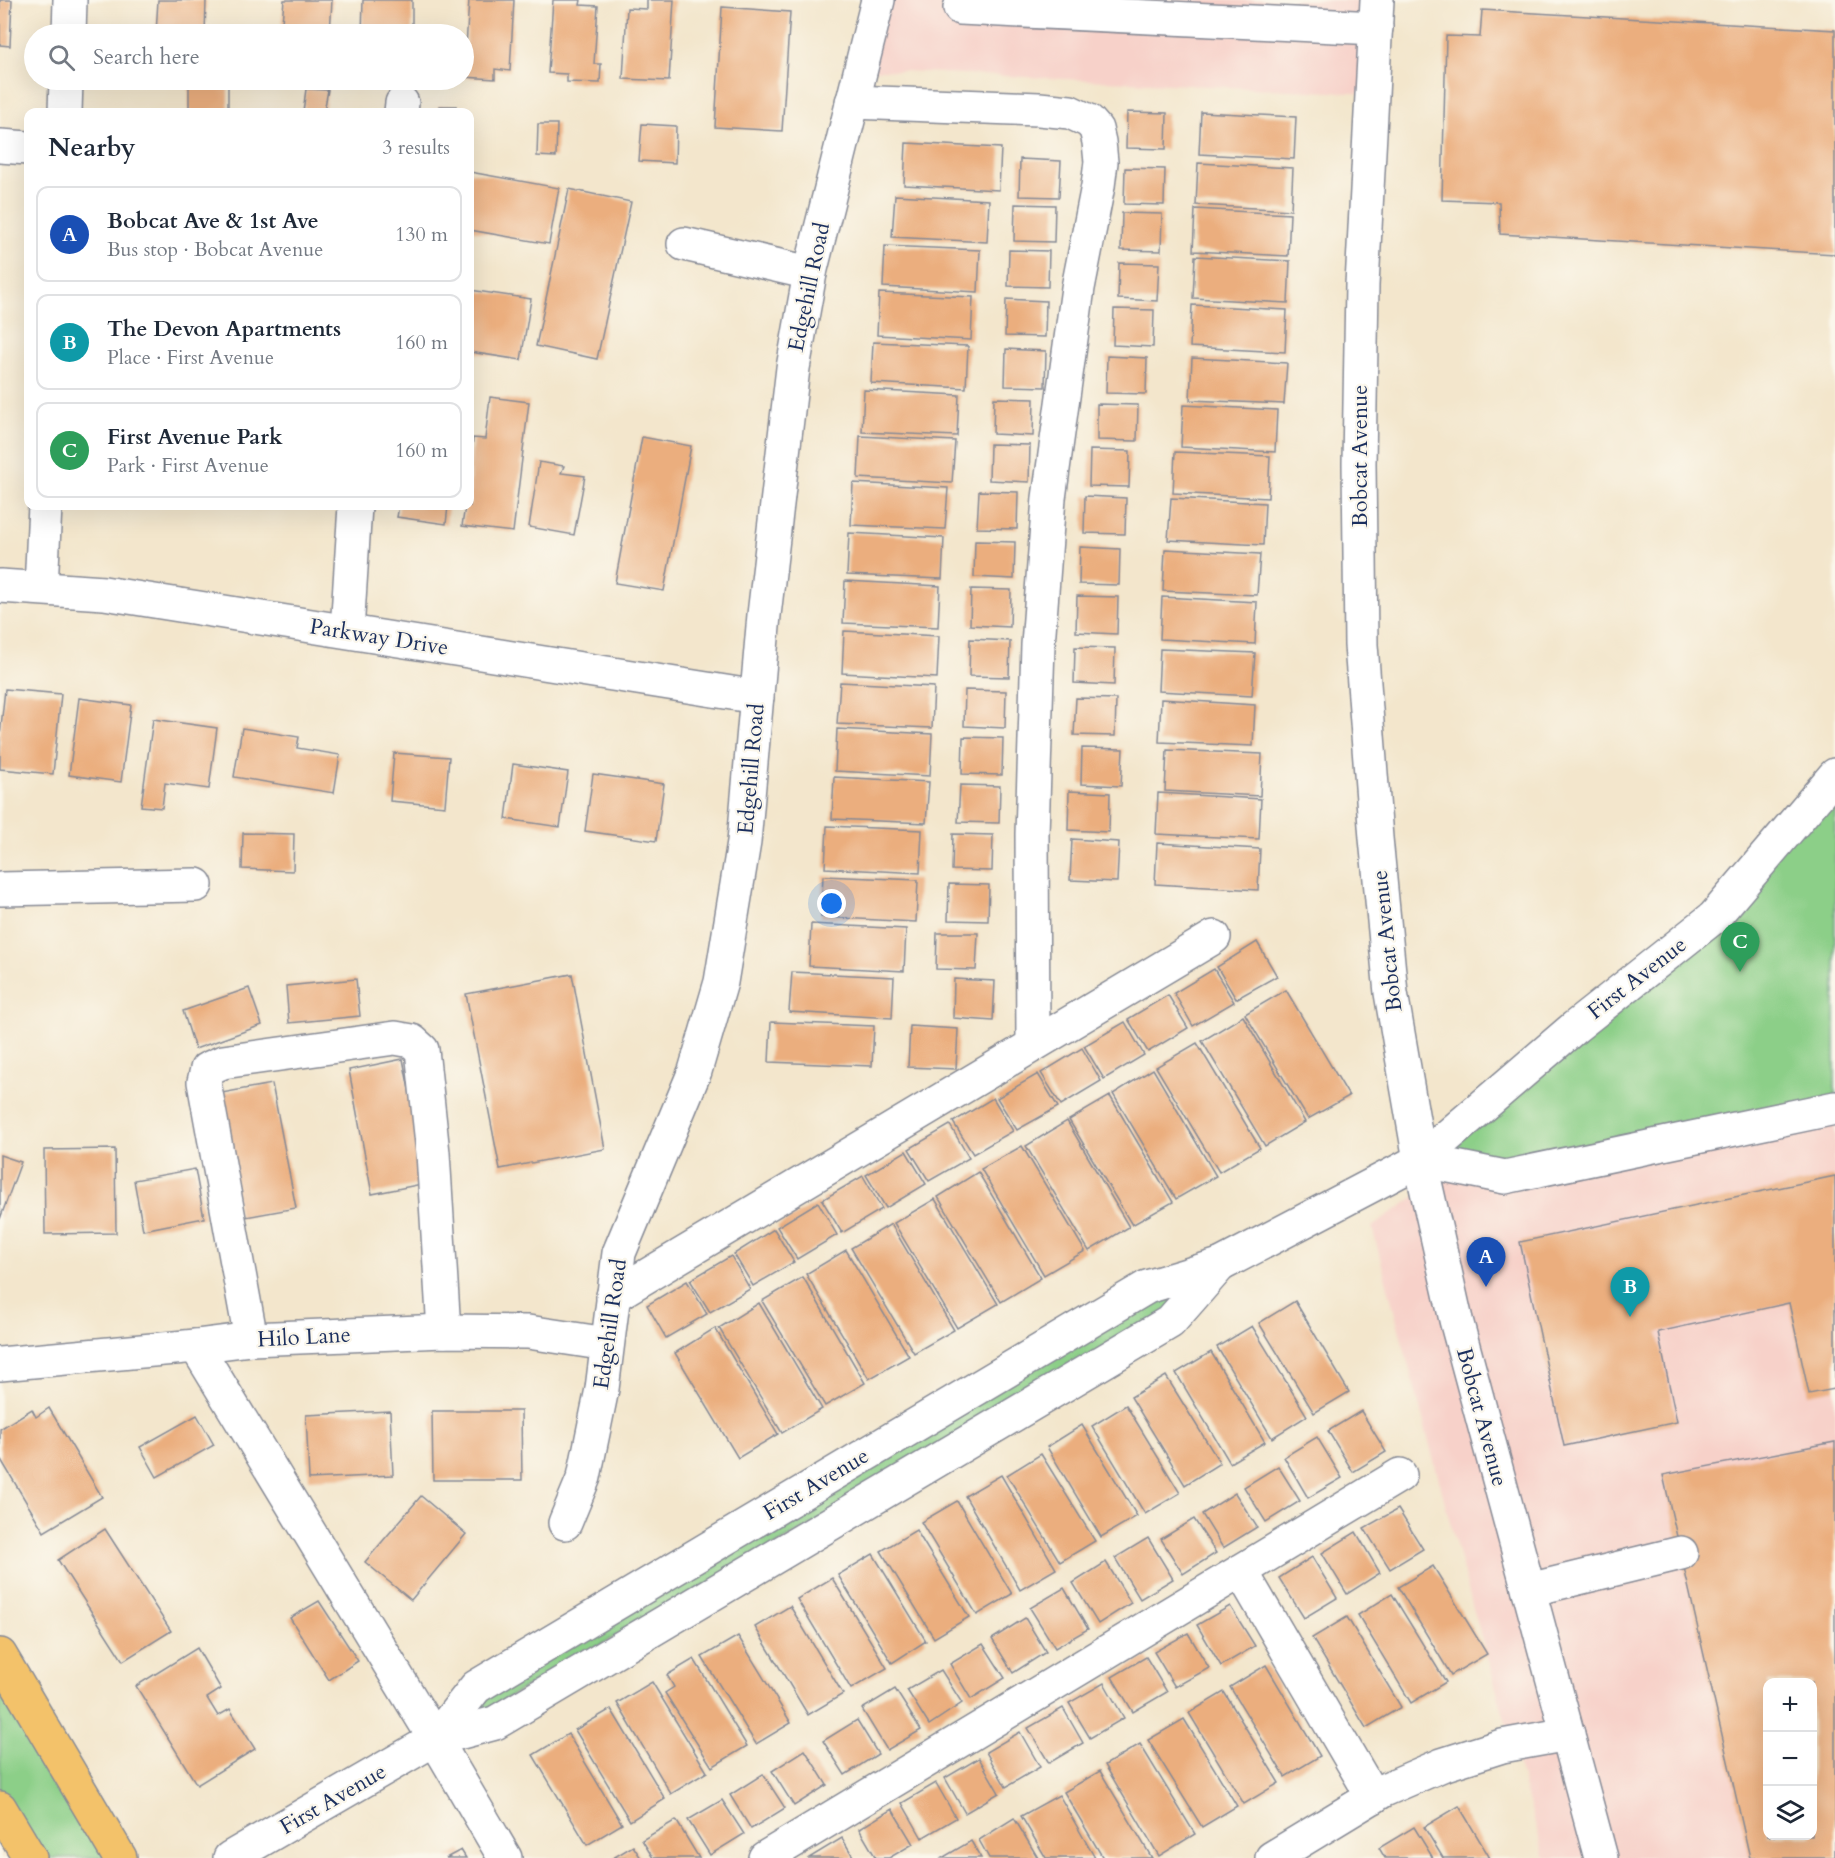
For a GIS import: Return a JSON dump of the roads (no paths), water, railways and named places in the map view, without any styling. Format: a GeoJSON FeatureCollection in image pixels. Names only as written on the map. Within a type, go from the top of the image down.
{"type":"FeatureCollection","features":[{"type":"Feature","properties":{"kind":"main road"},"geometry":{"type":"LineString","coordinates":[[0,1655],[120,1858]]}},
{"type":"Feature","properties":{"kind":"main road"},"geometry":{"type":"LineString","coordinates":[[0,1808],[30,1858]]}},
{"type":"Feature","properties":{"kind":"street"},"geometry":{"type":"LineString","coordinates":[[69,24],[70,0]]}},
{"type":"Feature","properties":{"kind":"street","name":"Edgehill Road"},"geometry":{"type":"LineString","coordinates":[[565,1523],[584,1477],[602,1389],[619,1253],[695,1071],[721,982],[744,842],[764,615],[793,368],[810,273],[878,0]]}},
{"type":"Feature","properties":{"kind":"street"},"geometry":{"type":"LineString","coordinates":[[960,8],[1377,14]]}},
{"type":"Feature","properties":{"kind":"street","name":"Bobcat Avenue"},"geometry":{"type":"LineString","coordinates":[[1377,14],[1362,297],[1359,463],[1362,645],[1375,826],[1392,993],[1419,1160],[1456,1320],[1601,1858]]}},
{"type":"Feature","properties":{"kind":"street"},"geometry":{"type":"LineString","coordinates":[[64,108],[65,90]]}},
{"type":"Feature","properties":{"kind":"street"},"geometry":{"type":"LineString","coordinates":[[852,102],[1070,112],[1089,121],[1096,129],[1100,142],[1099,178],[1078,288],[1049,498],[1039,622],[1032,834],[1033,1045]]}},
{"type":"Feature","properties":{"kind":"street"},"geometry":{"type":"LineString","coordinates":[[0,146],[24,148]]}},
{"type":"Feature","properties":{"kind":"street"},"geometry":{"type":"LineString","coordinates":[[684,244],[810,273]]}},
{"type":"Feature","properties":{"kind":"street"},"geometry":{"type":"LineString","coordinates":[[41,588],[45,510]]}},
{"type":"Feature","properties":{"kind":"street"},"geometry":{"type":"LineString","coordinates":[[347,631],[355,510]]}},
{"type":"Feature","properties":{"kind":"street","name":"Parkway Drive"},"geometry":{"type":"LineString","coordinates":[[0,586],[104,593],[757,697]]}},
{"type":"Feature","properties":{"kind":"street","name":"First Avenue"},"geometry":{"type":"LineString","coordinates":[[230,1858],[435,1739],[476,1687],[1147,1287],[1220,1265],[1419,1160],[1575,1027],[1714,917],[1835,775]]}},
{"type":"Feature","properties":{"kind":"street"},"geometry":{"type":"LineString","coordinates":[[0,890],[196,885]]}},
{"type":"Feature","properties":{"kind":"street"},"geometry":{"type":"LineString","coordinates":[[613,1296],[1214,937]]}},
{"type":"Feature","properties":{"kind":"street"},"geometry":{"type":"LineString","coordinates":[[251,1339],[204,1082],[207,1070],[223,1062],[395,1038],[412,1041],[422,1050],[433,1153],[444,1331]]}},
{"type":"Feature","properties":{"kind":"street"},"geometry":{"type":"LineString","coordinates":[[1419,1160],[1504,1177],[1835,1108]]}},
{"type":"Feature","properties":{"kind":"street","name":"Hilo Lane"},"geometry":{"type":"LineString","coordinates":[[0,1364],[251,1339],[444,1331],[528,1332],[607,1344]]}},
{"type":"Feature","properties":{"kind":"street"},"geometry":{"type":"LineString","coordinates":[[196,1346],[505,1858]]}},
{"type":"Feature","properties":{"kind":"street"},"geometry":{"type":"LineString","coordinates":[[765,1858],[1400,1475]]}},
{"type":"Feature","properties":{"kind":"street"},"geometry":{"type":"LineString","coordinates":[[1529,1590],[1681,1553]]}},
{"type":"Feature","properties":{"kind":"street"},"geometry":{"type":"LineString","coordinates":[[1241,1570],[1373,1797]]}},
{"type":"Feature","properties":{"kind":"street"},"geometry":{"type":"LineString","coordinates":[[1272,1858],[1384,1790],[1442,1765],[1502,1746],[1568,1734]]}},
{"type":"Feature","properties":{"kind":"place","name":"First Avenue Park"},"geometry":{"type":"Point","coordinates":[1740,972]}},
{"type":"Feature","properties":{"kind":"place","name":"Bobcat Ave & 1st Ave"},"geometry":{"type":"Point","coordinates":[1486,1287]}},
{"type":"Feature","properties":{"kind":"place","name":"The Devon Apartments"},"geometry":{"type":"Point","coordinates":[1630,1317]}}]}
